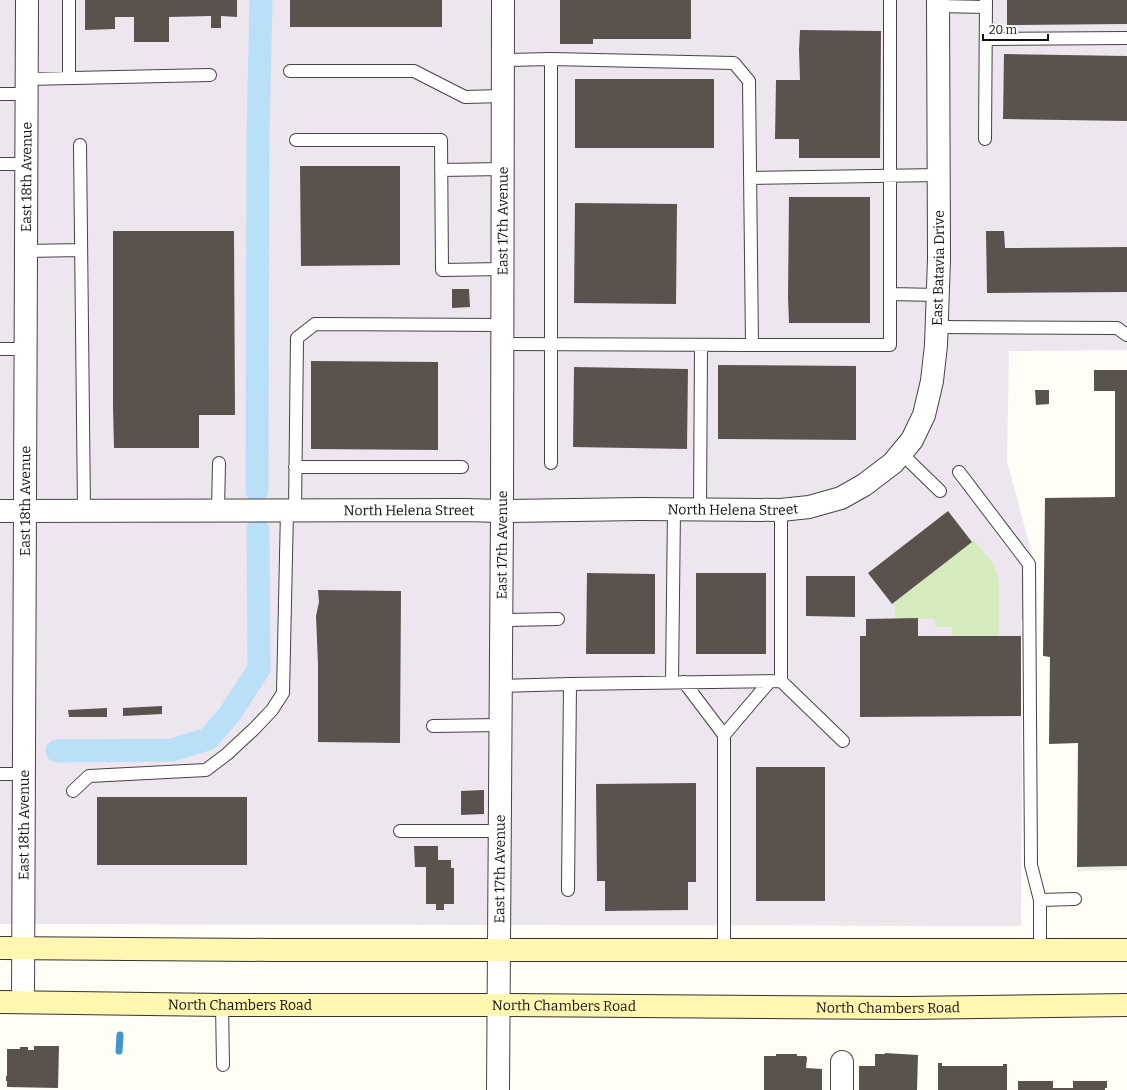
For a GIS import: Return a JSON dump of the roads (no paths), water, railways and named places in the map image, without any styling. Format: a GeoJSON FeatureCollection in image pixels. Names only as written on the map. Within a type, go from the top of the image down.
{"type":"FeatureCollection","features":[{"type":"Feature","properties":{"kind":"main road"},"geometry":{"type":"LineString","coordinates":[[0,948],[499,951],[1127,950]]}},
{"type":"Feature","properties":{"kind":"main road","name":"North Chambers Road"},"geometry":{"type":"LineString","coordinates":[[0,1002],[222,1005],[498,1005],[897,1008],[1127,1005]]}},
{"type":"Feature","properties":{"kind":"street","name":"East 18th Avenue"},"geometry":{"type":"LineString","coordinates":[[23,1002],[24,511],[28,0]]}},
{"type":"Feature","properties":{"kind":"street","name":"East 17th Avenue"},"geometry":{"type":"LineString","coordinates":[[498,1090],[502,511],[503,0]]}},
{"type":"Feature","properties":{"kind":"street","name":"East Batavia Drive"},"geometry":{"type":"LineString","coordinates":[[841,498],[864,485],[893,463],[912,440],[924,415],[932,381],[937,327],[938,295],[938,3]]}},
{"type":"Feature","properties":{"kind":"street","name":"North Helena Street"},"geometry":{"type":"LineString","coordinates":[[0,511],[781,510],[809,507],[841,498]]}},
{"type":"Feature","properties":{"kind":"street"},"geometry":{"type":"LineString","coordinates":[[842,1062],[842,1090]]}},
{"type":"Feature","properties":{"kind":"lane"},"geometry":{"type":"LineString","coordinates":[[69,78],[70,0]]}},
{"type":"Feature","properties":{"kind":"lane"},"geometry":{"type":"LineString","coordinates":[[73,791],[89,776],[206,770],[228,754],[272,710],[283,693],[291,511],[295,467],[297,338],[315,324],[502,334],[551,345],[890,345],[890,0]]}},
{"type":"Feature","properties":{"kind":"lane"},"geometry":{"type":"LineString","coordinates":[[938,3],[986,4],[985,139]]}},
{"type":"Feature","properties":{"kind":"lane"},"geometry":{"type":"LineString","coordinates":[[986,39],[1127,38]]}},
{"type":"Feature","properties":{"kind":"lane"},"geometry":{"type":"LineString","coordinates":[[551,59],[551,464]]}},
{"type":"Feature","properties":{"kind":"lane"},"geometry":{"type":"LineString","coordinates":[[503,60],[551,59],[734,63],[749,81],[752,345]]}},
{"type":"Feature","properties":{"kind":"lane"},"geometry":{"type":"LineString","coordinates":[[290,71],[414,71],[465,97],[503,96]]}},
{"type":"Feature","properties":{"kind":"lane"},"geometry":{"type":"LineString","coordinates":[[0,94],[69,78],[210,75]]}},
{"type":"Feature","properties":{"kind":"lane"},"geometry":{"type":"LineString","coordinates":[[296,140],[441,140],[442,270],[502,269]]}},
{"type":"Feature","properties":{"kind":"lane"},"geometry":{"type":"LineString","coordinates":[[80,145],[84,510]]}},
{"type":"Feature","properties":{"kind":"lane"},"geometry":{"type":"LineString","coordinates":[[0,164],[27,164]]}},
{"type":"Feature","properties":{"kind":"lane"},"geometry":{"type":"LineString","coordinates":[[441,170],[503,168]]}},
{"type":"Feature","properties":{"kind":"lane"},"geometry":{"type":"LineString","coordinates":[[750,178],[939,175]]}},
{"type":"Feature","properties":{"kind":"lane"},"geometry":{"type":"LineString","coordinates":[[26,251],[82,250]]}},
{"type":"Feature","properties":{"kind":"lane"},"geometry":{"type":"LineString","coordinates":[[890,294],[938,295]]}},
{"type":"Feature","properties":{"kind":"lane"},"geometry":{"type":"LineString","coordinates":[[937,327],[1117,328],[1127,335]]}},
{"type":"Feature","properties":{"kind":"lane"},"geometry":{"type":"LineString","coordinates":[[700,509],[699,462],[701,345]]}},
{"type":"Feature","properties":{"kind":"lane"},"geometry":{"type":"LineString","coordinates":[[0,348],[26,348]]}},
{"type":"Feature","properties":{"kind":"lane"},"geometry":{"type":"LineString","coordinates":[[901,453],[940,492]]}},
{"type":"Feature","properties":{"kind":"lane"},"geometry":{"type":"LineString","coordinates":[[218,510],[219,464]]}},
{"type":"Feature","properties":{"kind":"lane"},"geometry":{"type":"LineString","coordinates":[[295,467],[462,467]]}},
{"type":"Feature","properties":{"kind":"lane"},"geometry":{"type":"LineString","coordinates":[[959,472],[1029,564],[1031,865],[1040,900],[1040,950]]}},
{"type":"Feature","properties":{"kind":"lane"},"geometry":{"type":"LineString","coordinates":[[672,682],[674,509]]}},
{"type":"Feature","properties":{"kind":"lane"},"geometry":{"type":"LineString","coordinates":[[724,735],[776,681],[782,562],[781,510]]}},
{"type":"Feature","properties":{"kind":"lane"},"geometry":{"type":"LineString","coordinates":[[501,620],[558,619]]}},
{"type":"Feature","properties":{"kind":"lane"},"geometry":{"type":"LineString","coordinates":[[501,686],[776,681],[843,741]]}},
{"type":"Feature","properties":{"kind":"lane"},"geometry":{"type":"LineString","coordinates":[[684,682],[724,735],[724,950]]}},
{"type":"Feature","properties":{"kind":"lane"},"geometry":{"type":"LineString","coordinates":[[568,890],[570,684]]}},
{"type":"Feature","properties":{"kind":"lane"},"geometry":{"type":"LineString","coordinates":[[433,726],[500,725]]}},
{"type":"Feature","properties":{"kind":"lane"},"geometry":{"type":"LineString","coordinates":[[0,774],[23,774]]}},
{"type":"Feature","properties":{"kind":"lane"},"geometry":{"type":"LineString","coordinates":[[400,831],[500,831]]}},
{"type":"Feature","properties":{"kind":"lane"},"geometry":{"type":"LineString","coordinates":[[1040,900],[1076,899]]}},
{"type":"Feature","properties":{"kind":"lane"},"geometry":{"type":"LineString","coordinates":[[222,1005],[224,1065]]}},
{"type":"Feature","properties":{"kind":"waterway"},"geometry":{"type":"LineString","coordinates":[[257,491],[258,135],[261,0]]}},
{"type":"Feature","properties":{"kind":"waterway"},"geometry":{"type":"LineString","coordinates":[[57,751],[172,750],[208,739],[229,715],[259,669],[258,530]]}},
{"type":"Feature","properties":{"kind":"waterway"},"geometry":{"type":"LineString","coordinates":[[119,1051],[120,1035]]}}]}
